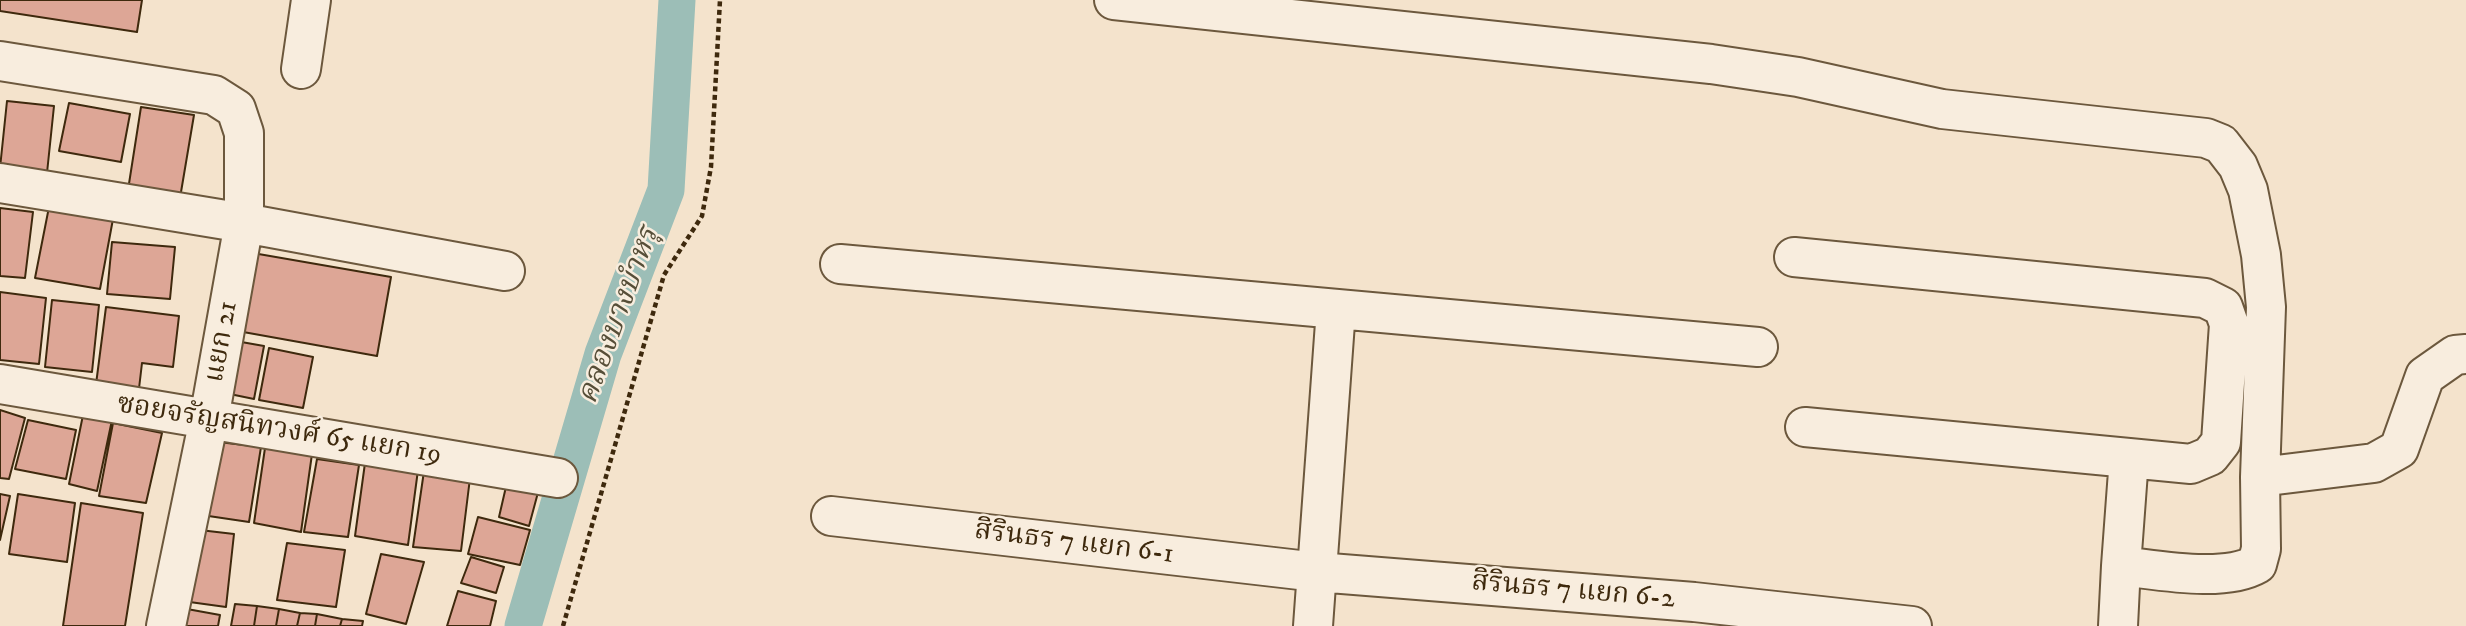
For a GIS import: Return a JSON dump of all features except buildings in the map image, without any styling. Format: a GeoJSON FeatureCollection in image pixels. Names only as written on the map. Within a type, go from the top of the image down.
{"type":"FeatureCollection","features":[{"type":"Feature","properties":{"kind":"street"},"geometry":{"type":"LineString","coordinates":[[301,69],[311,0]]}},
{"type":"Feature","properties":{"kind":"street"},"geometry":{"type":"LineString","coordinates":[[1114,0],[1711,64],[1798,78],[1942,109],[2206,138],[2221,144],[2238,166],[2248,190],[2261,255],[2266,307],[2260,477],[2261,549],[2257,565],[2245,571],[2223,575],[2121,566]]}},
{"type":"Feature","properties":{"kind":"street","name":"แยก 21"},"geometry":{"type":"LineString","coordinates":[[0,61],[214,95],[236,109],[244,133],[244,223],[209,419],[166,626]]}},
{"type":"Feature","properties":{"kind":"street"},"geometry":{"type":"LineString","coordinates":[[0,183],[244,223],[505,271]]}},
{"type":"Feature","properties":{"kind":"street"},"geometry":{"type":"LineString","coordinates":[[1794,257],[2205,298],[2223,307],[2228,324],[2221,442],[2210,456],[2191,464],[1805,427]]}},
{"type":"Feature","properties":{"kind":"street"},"geometry":{"type":"LineString","coordinates":[[840,264],[1758,347]]}},
{"type":"Feature","properties":{"kind":"street"},"geometry":{"type":"LineString","coordinates":[[1313,626],[1336,309]]}},
{"type":"Feature","properties":{"kind":"street"},"geometry":{"type":"LineString","coordinates":[[2260,477],[2374,463],[2399,449],[2426,376],[2455,355],[2466,354]]}},
{"type":"Feature","properties":{"kind":"street","name":"ซอยจรัญสนิทวงศ์ 65 แยก 19"},"geometry":{"type":"LineString","coordinates":[[0,384],[558,478]]}},
{"type":"Feature","properties":{"kind":"street"},"geometry":{"type":"LineString","coordinates":[[2118,626],[2129,458]]}},
{"type":"Feature","properties":{"kind":"street","name":"สิรินธร 7 แยก 6-1"},"geometry":{"type":"LineString","coordinates":[[831,516],[1317,572]]}},
{"type":"Feature","properties":{"kind":"street","name":"สิรินธร 7 แยก 6-2"},"geometry":{"type":"LineString","coordinates":[[1317,572],[1692,614],[1912,626]]}},
{"type":"Feature","properties":{"kind":"path"},"geometry":{"type":"LineString","coordinates":[[563,626],[664,275],[702,216],[711,167],[720,0]]}},
{"type":"Feature","properties":{"kind":"waterway","name":"คลองบางบำหรุ"},"geometry":{"type":"LineString","coordinates":[[523,626],[603,354],[666,190],[677,0]]}}]}
